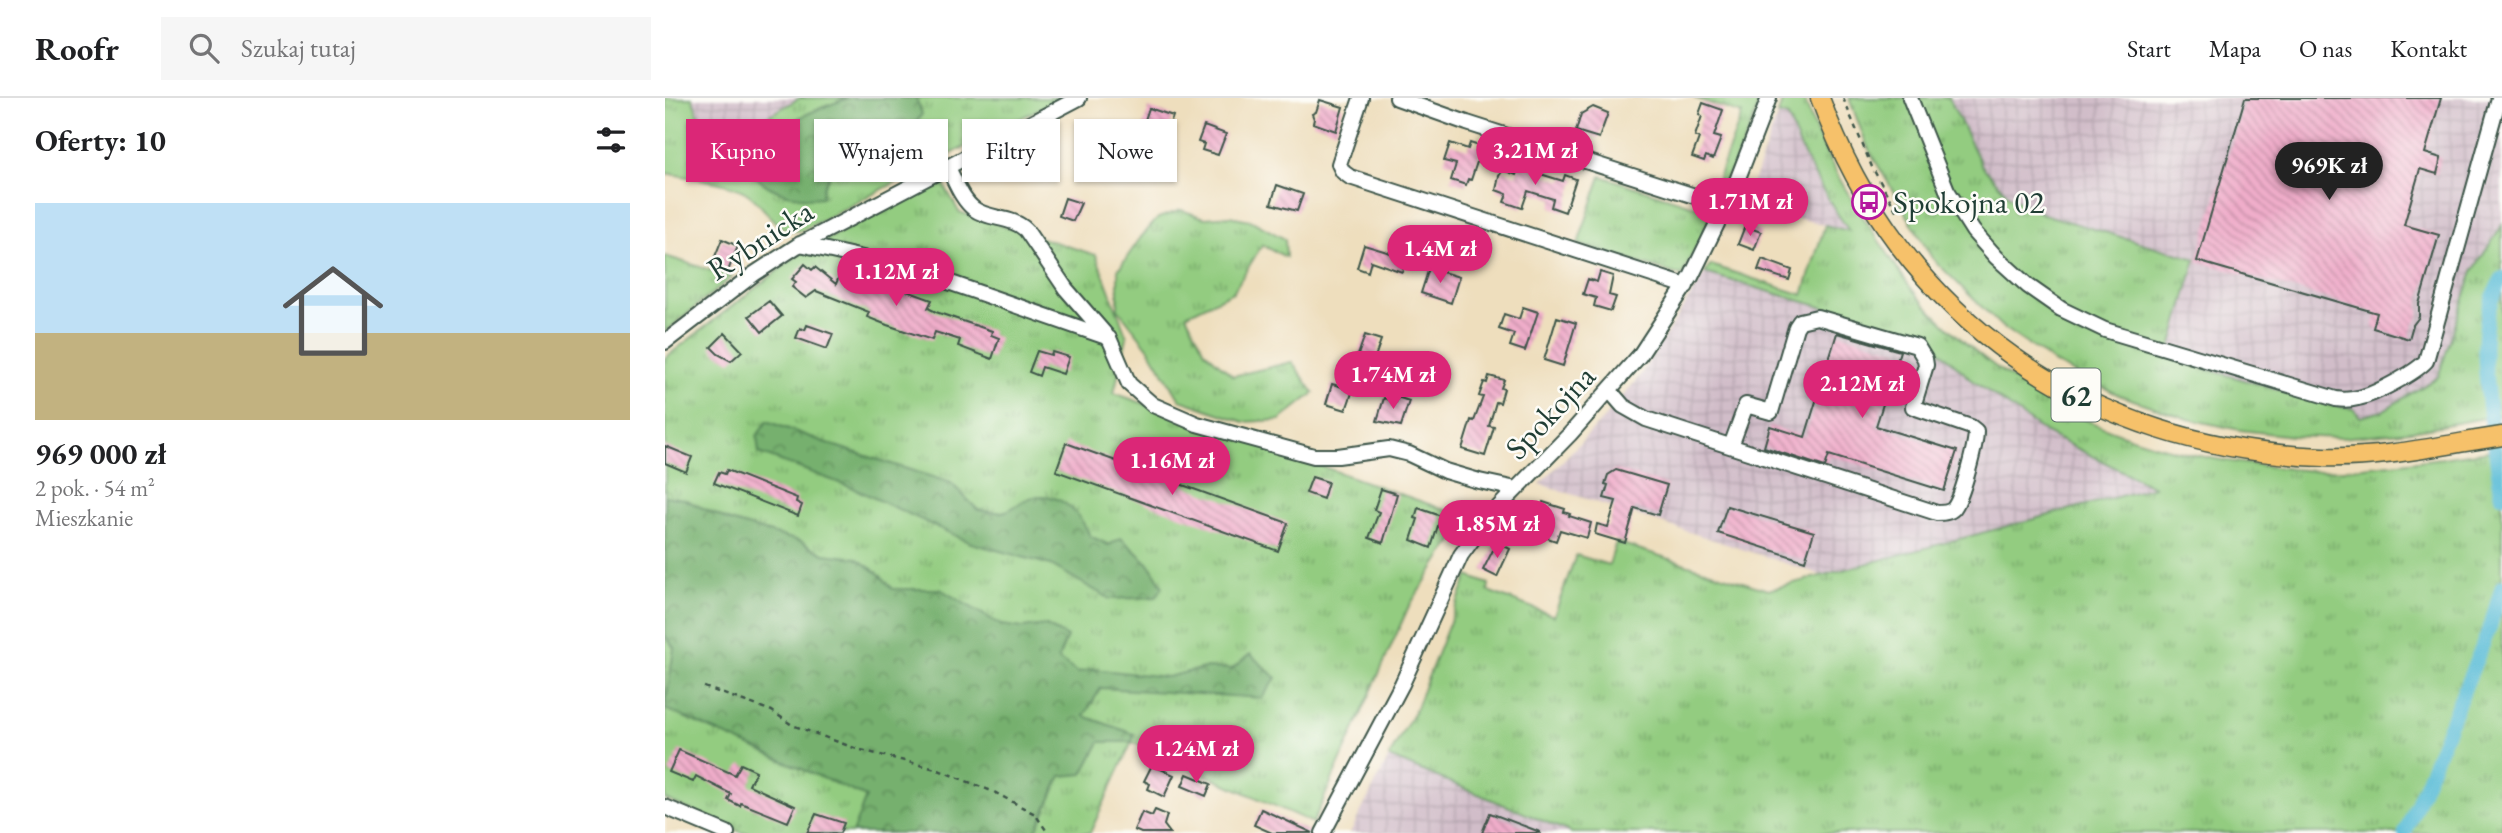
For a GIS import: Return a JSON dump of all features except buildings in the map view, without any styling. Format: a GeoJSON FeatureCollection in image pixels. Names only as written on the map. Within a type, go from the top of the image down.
{"type":"FeatureCollection","features":[{"type":"Feature","properties":{"kind":"main road","name":"62"},"geometry":{"type":"LineString","coordinates":[[1820,98],[1843,155],[1869,202],[1919,271],[1987,337],[2060,387],[2107,410],[2167,433],[2199,442],[2257,452],[2348,456],[2502,436]]}},
{"type":"Feature","properties":{"kind":"street","name":"Rybnicka"},"geometry":{"type":"LineString","coordinates":[[948,165],[1079,98]]}},
{"type":"Feature","properties":{"kind":"street"},"geometry":{"type":"LineString","coordinates":[[1361,98],[1339,164],[1343,172],[1350,177],[1686,286]]}},
{"type":"Feature","properties":{"kind":"street"},"geometry":{"type":"LineString","coordinates":[[1397,98],[1726,206]]}},
{"type":"Feature","properties":{"kind":"street","name":"Spokojna"},"geometry":{"type":"LineString","coordinates":[[1323,833],[1402,684],[1461,555],[1488,518],[1610,391],[1640,355],[1686,286],[1726,206],[1752,147],[1769,98]]}},
{"type":"Feature","properties":{"kind":"street"},"geometry":{"type":"LineString","coordinates":[[1910,98],[1947,190],[1973,231],[1996,257],[2028,286],[2061,309],[2105,330],[2347,400],[2364,397],[2426,361],[2499,98]]}},
{"type":"Feature","properties":{"kind":"street"},"geometry":{"type":"LineString","coordinates":[[948,168],[966,200],[977,211],[1019,223],[1066,289],[1109,338],[1129,384],[1153,405],[1196,424],[1314,456],[1338,456],[1389,449],[1409,454],[1445,471],[1516,489]]}},
{"type":"Feature","properties":{"kind":"street","name":"Rybnicka"},"geometry":{"type":"LineString","coordinates":[[665,342],[754,274],[800,244],[917,182]]}},
{"type":"Feature","properties":{"kind":"street"},"geometry":{"type":"LineString","coordinates":[[800,244],[908,268],[1109,338]]}},
{"type":"Feature","properties":{"kind":"street"},"geometry":{"type":"LineString","coordinates":[[1610,391],[1631,412],[1731,446],[1937,513],[1953,509],[1959,498],[1976,441],[1976,431],[1913,407],[1926,365],[1926,359],[1917,346],[1817,317],[1800,321],[1796,327],[1771,412],[1746,405],[1731,446]]}},
{"type":"Feature","properties":{"kind":"street"},"geometry":{"type":"LineString","coordinates":[[665,807],[727,833]]}},
{"type":"Feature","properties":{"kind":"path"},"geometry":{"type":"LineString","coordinates":[[704,687],[772,711],[792,725],[857,749],[936,769],[994,792],[1035,814],[1048,833]]}},
{"type":"Feature","properties":{"kind":"shaded area"},"geometry":{"type":"Polygon","coordinates":[[[692,98],[800,98],[763,119],[700,119],[692,98]]]}},
{"type":"Feature","properties":{"kind":"shaded area"},"geometry":{"type":"Polygon","coordinates":[[[1949,98],[2502,98],[2502,225],[2473,271],[2438,377],[2382,411],[2360,417],[2354,409],[2330,405],[2167,358],[2043,214],[2010,197],[1990,177],[1974,153],[1949,98]]]}},
{"type":"Feature","properties":{"kind":"shaded area"},"geometry":{"type":"Polygon","coordinates":[[[1778,114],[1787,116],[1795,137],[1838,216],[1850,232],[1745,204],[1778,114]]]}},
{"type":"Feature","properties":{"kind":"shaded area"},"geometry":{"type":"Polygon","coordinates":[[[1705,273],[1925,337],[1972,380],[2114,467],[2155,487],[1825,576],[1540,484],[1606,416],[1639,377],[1705,273]]]}},
{"type":"Feature","properties":{"kind":"shaded area"},"geometry":{"type":"Polygon","coordinates":[[[1389,757],[1572,833],[1350,833],[1389,757]]]}},
{"type":"Feature","properties":{"kind":"green space"},"geometry":{"type":"Polygon","coordinates":[[[665,98],[692,98],[700,119],[686,119],[686,176],[665,173],[665,98]]]}},
{"type":"Feature","properties":{"kind":"green space"},"geometry":{"type":"Polygon","coordinates":[[[800,98],[1060,98],[1019,119],[962,119],[962,148],[948,156],[948,119],[814,119],[814,182],[896,182],[801,231],[783,228],[753,197],[715,182],[800,182],[800,119],[763,119],[800,98]]]}},
{"type":"Feature","properties":{"kind":"green space"},"geometry":{"type":"Polygon","coordinates":[[[849,98],[916,98],[922,114],[918,119],[814,119],[814,182],[826,182],[822,197],[787,194],[763,183],[800,182],[800,119],[797,119],[849,98]]]}},
{"type":"Feature","properties":{"kind":"green space"},"geometry":{"type":"Polygon","coordinates":[[[1694,98],[1760,98],[1751,127],[1726,181],[1717,181],[1742,114],[1694,98]]]}},
{"type":"Feature","properties":{"kind":"green space"},"geometry":{"type":"Polygon","coordinates":[[[1783,98],[1804,98],[1819,139],[1839,178],[1906,282],[1920,299],[1991,363],[2029,390],[2069,412],[2155,445],[2201,456],[2295,470],[2341,470],[2502,449],[2502,833],[1572,833],[1389,757],[1415,710],[1468,576],[1489,584],[1488,591],[1554,616],[1576,555],[1609,565],[1616,542],[1768,590],[2154,487],[2046,433],[1972,380],[1925,337],[1705,273],[1711,265],[1803,295],[1825,225],[1849,231],[1815,176],[1788,117],[1778,114],[1783,98]]]}},
{"type":"Feature","properties":{"kind":"green space"},"geometry":{"type":"Polygon","coordinates":[[[1849,98],[1949,98],[1982,166],[2010,197],[2043,214],[2196,259],[2168,358],[2330,405],[2354,409],[2360,417],[2382,411],[2438,377],[2473,271],[2502,225],[2502,415],[2411,431],[2341,438],[2292,436],[2240,430],[2188,419],[2119,395],[2058,365],[2002,327],[1932,258],[1868,148],[1849,98]]]}},
{"type":"Feature","properties":{"kind":"green space"},"geometry":{"type":"Polygon","coordinates":[[[1601,176],[1713,212],[1682,276],[1578,244],[1601,176]]]}},
{"type":"Feature","properties":{"kind":"green space"},"geometry":{"type":"Polygon","coordinates":[[[943,182],[959,212],[1096,255],[1127,337],[1114,393],[1471,519],[1442,555],[1408,608],[1313,823],[1132,742],[1090,833],[743,833],[665,799],[665,358],[802,252],[943,182]]]}},
{"type":"Feature","properties":{"kind":"green space"},"geometry":{"type":"Polygon","coordinates":[[[1181,210],[1205,218],[1230,216],[1250,220],[1285,239],[1286,257],[1262,245],[1233,292],[1186,315],[1205,351],[1233,376],[1292,362],[1314,393],[1280,420],[1244,422],[1180,400],[1149,349],[1118,309],[1118,270],[1158,218],[1181,210]]]}},
{"type":"Feature","properties":{"kind":"green space"},"geometry":{"type":"Polygon","coordinates":[[[665,256],[732,277],[665,332],[665,256]]]}},
{"type":"Feature","properties":{"kind":"green space"},"geometry":{"type":"Polygon","coordinates":[[[767,421],[951,483],[978,510],[1003,512],[1027,499],[1040,496],[1059,500],[1074,511],[1090,536],[1109,545],[1121,538],[1149,564],[1163,587],[1156,597],[1110,599],[1051,565],[971,543],[853,488],[759,453],[757,436],[767,421]]]}},
{"type":"Feature","properties":{"kind":"green space"},"geometry":{"type":"Polygon","coordinates":[[[665,496],[684,499],[730,521],[802,542],[824,554],[856,558],[878,573],[893,589],[940,589],[1001,625],[1023,628],[1045,625],[1067,637],[1058,659],[1078,673],[1092,669],[1167,677],[1204,668],[1232,669],[1250,654],[1276,678],[1262,698],[1101,688],[1084,716],[1134,734],[1132,742],[1100,742],[1083,774],[1061,776],[1035,833],[852,833],[866,797],[665,709],[674,648],[665,635],[665,496]]]}},
{"type":"Feature","properties":{"kind":"waterway"},"geometry":{"type":"LineString","coordinates":[[2502,278],[2488,312],[2484,348],[2502,496]]}},
{"type":"Feature","properties":{"kind":"waterway"},"geometry":{"type":"LineString","coordinates":[[2405,833],[2490,627],[2502,586]]}},
{"type":"Feature","properties":{"kind":"place","name":"Spokojna 02"},"geometry":{"type":"Point","coordinates":[1869,202]}}]}
